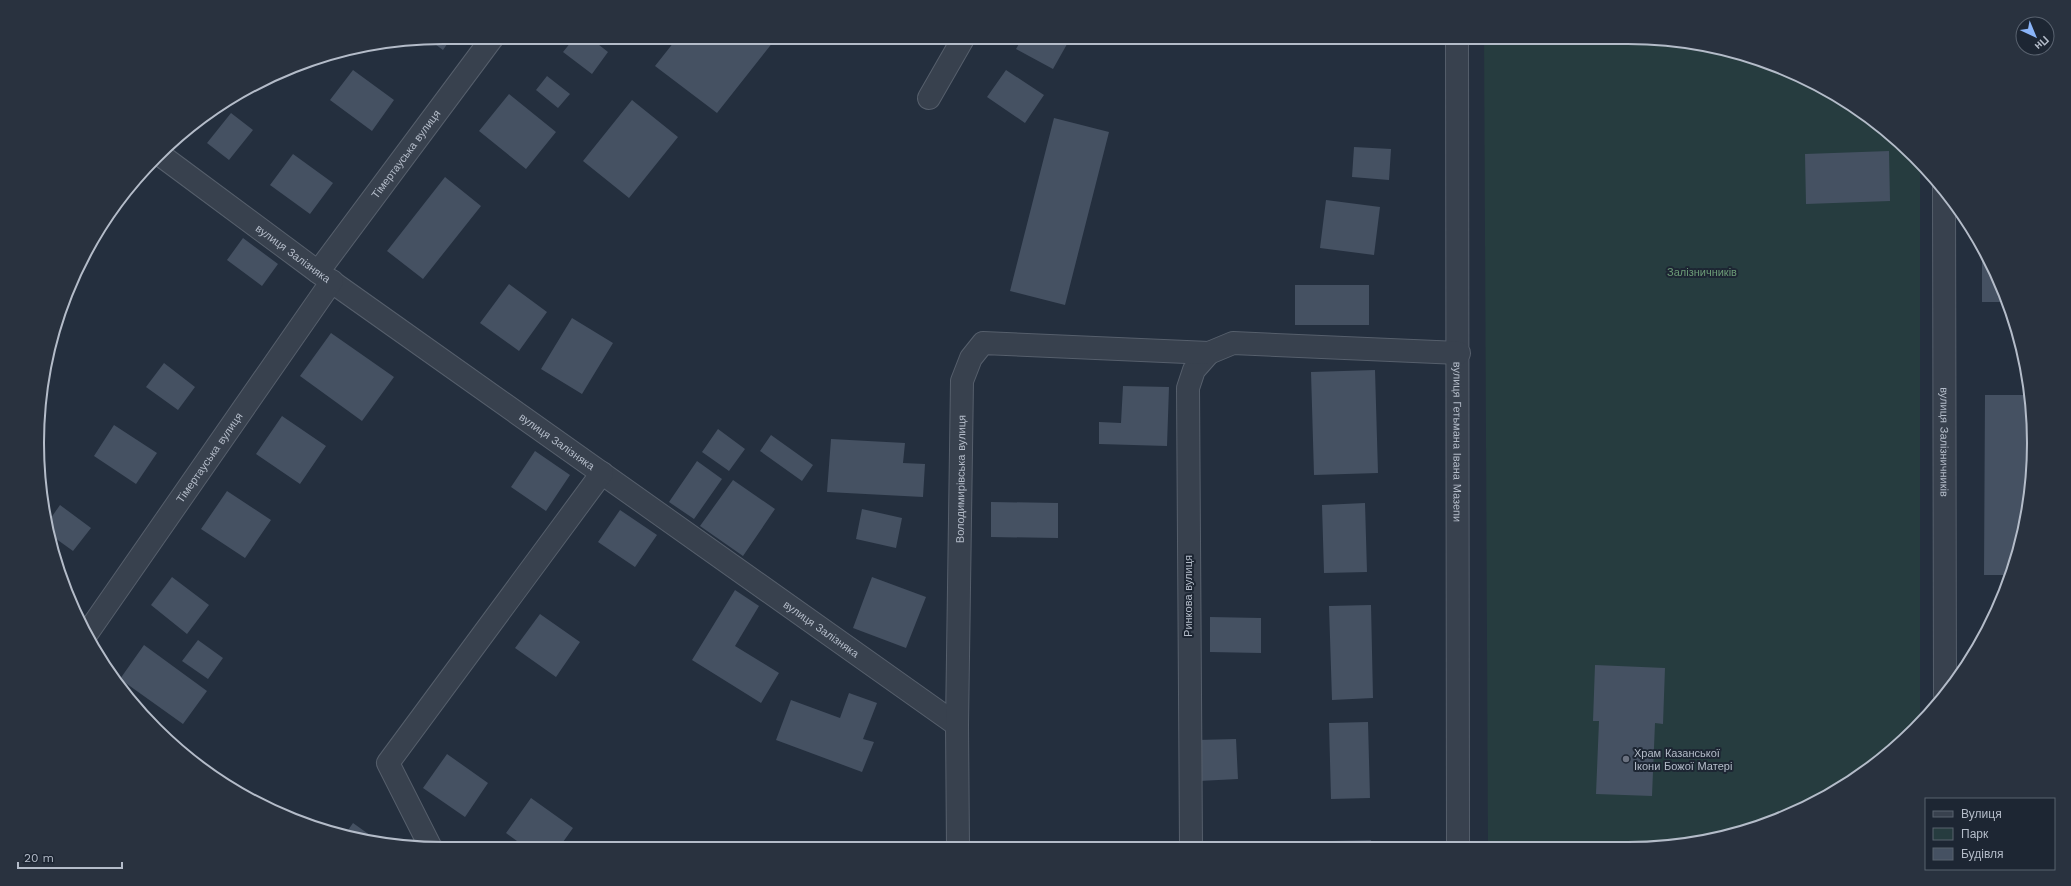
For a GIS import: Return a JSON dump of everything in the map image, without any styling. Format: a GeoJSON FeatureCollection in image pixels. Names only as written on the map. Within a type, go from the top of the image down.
{"type":"FeatureCollection","features":[{"type":"Feature","properties":{"kind":"street","name":"Тімертауська вулиця"},"geometry":{"type":"LineString","coordinates":[[90,629],[325,276],[488,44]]}},
{"type":"Feature","properties":{"kind":"street"},"geometry":{"type":"LineString","coordinates":[[929,98],[960,44]]}},
{"type":"Feature","properties":{"kind":"street","name":"вулиця Гетьмана Івана Мазепи"},"geometry":{"type":"LineString","coordinates":[[1457,44],[1459,353],[1458,842]]}},
{"type":"Feature","properties":{"kind":"street","name":"вулиця Залізняка"},"geometry":{"type":"LineString","coordinates":[[164,158],[325,276],[958,725]]}},
{"type":"Feature","properties":{"kind":"street","name":"вулиця Залізничників"},"geometry":{"type":"LineString","coordinates":[[1944,199],[1945,686]]}},
{"type":"Feature","properties":{"kind":"street","name":"Володимирівська вулиця"},"geometry":{"type":"LineString","coordinates":[[958,842],[962,381],[971,358],[983,343],[1209,353]]}},
{"type":"Feature","properties":{"kind":"street"},"geometry":{"type":"LineString","coordinates":[[1209,353],[1233,343],[1459,353]]}},
{"type":"Feature","properties":{"kind":"street","name":"Ринкова вулиця"},"geometry":{"type":"LineString","coordinates":[[1191,842],[1188,388],[1194,370],[1209,353]]}},
{"type":"Feature","properties":{"kind":"street"},"geometry":{"type":"LineString","coordinates":[[428,841],[388,763],[602,473]]}},
{"type":"Feature","properties":{"kind":"green space","name":"Залізничників"},"geometry":{"type":"Polygon","coordinates":[[[1484,44],[1628,44],[1680,47],[1731,58],[1781,74],[1828,97],[1850,111],[1891,143],[1920,172],[1920,714],[1891,743],[1850,775],[1828,789],[1804,801],[1781,812],[1756,821],[1680,839],[1628,842],[1488,842],[1484,44]]]}},
{"type":"Feature","properties":{"kind":"building"},"geometry":{"type":"Polygon","coordinates":[[[435,44],[447,44],[443,50],[435,44]]]}},
{"type":"Feature","properties":{"kind":"building"},"geometry":{"type":"Polygon","coordinates":[[[569,44],[598,44],[608,52],[592,74],[563,52],[569,44]]]}},
{"type":"Feature","properties":{"kind":"building"},"geometry":{"type":"Polygon","coordinates":[[[672,44],[771,44],[717,113],[655,66],[672,44]]]}},
{"type":"Feature","properties":{"kind":"building"},"geometry":{"type":"Polygon","coordinates":[[[1019,44],[1067,44],[1053,69],[1016,49],[1019,44]]]}},
{"type":"Feature","properties":{"kind":"building"},"geometry":{"type":"Polygon","coordinates":[[[353,70],[394,100],[372,131],[330,100],[353,70]]]}},
{"type":"Feature","properties":{"kind":"building"},"geometry":{"type":"Polygon","coordinates":[[[1006,70],[1044,95],[1025,123],[987,97],[1006,70]]]}},
{"type":"Feature","properties":{"kind":"building"},"geometry":{"type":"Polygon","coordinates":[[[547,76],[570,94],[558,108],[536,90],[547,76]]]}},
{"type":"Feature","properties":{"kind":"building"},"geometry":{"type":"Polygon","coordinates":[[[509,94],[556,132],[526,169],[479,131],[509,94]]]}},
{"type":"Feature","properties":{"kind":"building"},"geometry":{"type":"Polygon","coordinates":[[[632,100],[678,137],[629,198],[583,161],[632,100]]]}},
{"type":"Feature","properties":{"kind":"building"},"geometry":{"type":"Polygon","coordinates":[[[231,113],[253,130],[229,160],[207,143],[231,113]]]}},
{"type":"Feature","properties":{"kind":"building"},"geometry":{"type":"Polygon","coordinates":[[[1054,118],[1109,132],[1065,305],[1010,291],[1054,118]]]}},
{"type":"Feature","properties":{"kind":"building"},"geometry":{"type":"Polygon","coordinates":[[[1354,147],[1391,149],[1389,180],[1352,177],[1354,147]]]}},
{"type":"Feature","properties":{"kind":"building"},"geometry":{"type":"Polygon","coordinates":[[[1889,151],[1890,201],[1806,204],[1805,154],[1889,151]]]}},
{"type":"Feature","properties":{"kind":"building"},"geometry":{"type":"Polygon","coordinates":[[[293,154],[333,183],[310,214],[270,185],[293,154]]]}},
{"type":"Feature","properties":{"kind":"building"},"geometry":{"type":"Polygon","coordinates":[[[445,177],[481,206],[423,279],[387,251],[445,177]]]}},
{"type":"Feature","properties":{"kind":"building"},"geometry":{"type":"Polygon","coordinates":[[[1326,200],[1380,207],[1374,255],[1320,248],[1326,200]]]}},
{"type":"Feature","properties":{"kind":"building"},"geometry":{"type":"Polygon","coordinates":[[[243,238],[278,264],[262,286],[227,260],[243,238]]]}},
{"type":"Feature","properties":{"kind":"building"},"geometry":{"type":"Polygon","coordinates":[[[1982,259],[2001,302],[1982,302],[1982,259]]]}},
{"type":"Feature","properties":{"kind":"building"},"geometry":{"type":"Polygon","coordinates":[[[509,284],[547,312],[519,351],[480,323],[509,284]]]}},
{"type":"Feature","properties":{"kind":"building"},"geometry":{"type":"Polygon","coordinates":[[[1295,285],[1369,285],[1369,325],[1295,325],[1295,285]]]}},
{"type":"Feature","properties":{"kind":"building"},"geometry":{"type":"Polygon","coordinates":[[[572,318],[613,343],[582,394],[541,369],[572,318]]]}},
{"type":"Feature","properties":{"kind":"building"},"geometry":{"type":"Polygon","coordinates":[[[331,333],[394,377],[362,421],[300,376],[331,333]]]}},
{"type":"Feature","properties":{"kind":"building"},"geometry":{"type":"Polygon","coordinates":[[[164,363],[195,387],[178,410],[146,387],[164,363]]]}},
{"type":"Feature","properties":{"kind":"building"},"geometry":{"type":"Polygon","coordinates":[[[1375,370],[1378,473],[1314,475],[1311,372],[1375,370]]]}},
{"type":"Feature","properties":{"kind":"building"},"geometry":{"type":"Polygon","coordinates":[[[1123,386],[1169,387],[1167,446],[1099,444],[1099,422],[1121,423],[1123,386]]]}},
{"type":"Feature","properties":{"kind":"building"},"geometry":{"type":"Polygon","coordinates":[[[1985,395],[2024,395],[2027,443],[2026,469],[2024,495],[2019,521],[2005,575],[1984,575],[1985,395]]]}},
{"type":"Feature","properties":{"kind":"building"},"geometry":{"type":"Polygon","coordinates":[[[282,416],[326,446],[300,484],[256,454],[282,416]]]}},
{"type":"Feature","properties":{"kind":"building"},"geometry":{"type":"Polygon","coordinates":[[[114,425],[157,453],[136,484],[94,456],[114,425]]]}},
{"type":"Feature","properties":{"kind":"building"},"geometry":{"type":"Polygon","coordinates":[[[718,429],[745,449],[729,471],[702,452],[718,429]]]}},
{"type":"Feature","properties":{"kind":"building"},"geometry":{"type":"Polygon","coordinates":[[[771,435],[813,465],[802,481],[760,451],[771,435]]]}},
{"type":"Feature","properties":{"kind":"building"},"geometry":{"type":"Polygon","coordinates":[[[831,439],[905,443],[903,463],[925,464],[923,497],[827,492],[831,439]]]}},
{"type":"Feature","properties":{"kind":"building"},"geometry":{"type":"Polygon","coordinates":[[[535,451],[570,475],[546,511],[511,487],[535,451]]]}},
{"type":"Feature","properties":{"kind":"building"},"geometry":{"type":"Polygon","coordinates":[[[697,461],[722,479],[694,519],[669,502],[697,461]]]}},
{"type":"Feature","properties":{"kind":"building"},"geometry":{"type":"Polygon","coordinates":[[[733,480],[775,509],[743,556],[700,526],[733,480]]]}},
{"type":"Feature","properties":{"kind":"building"},"geometry":{"type":"Polygon","coordinates":[[[227,491],[271,520],[245,558],[201,529],[227,491]]]}},
{"type":"Feature","properties":{"kind":"building"},"geometry":{"type":"Polygon","coordinates":[[[991,502],[1058,503],[1058,538],[991,537],[991,502]]]}},
{"type":"Feature","properties":{"kind":"building"},"geometry":{"type":"Polygon","coordinates":[[[1365,503],[1367,572],[1324,573],[1322,505],[1365,503]]]}},
{"type":"Feature","properties":{"kind":"building"},"geometry":{"type":"Polygon","coordinates":[[[60,505],[91,528],[73,551],[56,539],[51,517],[60,505]]]}},
{"type":"Feature","properties":{"kind":"building"},"geometry":{"type":"Polygon","coordinates":[[[862,509],[902,518],[896,548],[856,539],[862,509]]]}},
{"type":"Feature","properties":{"kind":"building"},"geometry":{"type":"Polygon","coordinates":[[[620,510],[657,535],[635,567],[598,542],[620,510]]]}},
{"type":"Feature","properties":{"kind":"building"},"geometry":{"type":"Polygon","coordinates":[[[172,577],[209,605],[187,634],[151,605],[172,577]]]}},
{"type":"Feature","properties":{"kind":"building"},"geometry":{"type":"Polygon","coordinates":[[[872,577],[926,597],[906,648],[853,628],[872,577]]]}},
{"type":"Feature","properties":{"kind":"building"},"geometry":{"type":"Polygon","coordinates":[[[735,590],[759,606],[735,646],[779,673],[761,703],[692,660],[735,590]]]}},
{"type":"Feature","properties":{"kind":"building"},"geometry":{"type":"Polygon","coordinates":[[[1371,605],[1373,698],[1332,700],[1329,606],[1371,605]]]}},
{"type":"Feature","properties":{"kind":"building"},"geometry":{"type":"Polygon","coordinates":[[[540,614],[580,642],[556,677],[515,648],[540,614]]]}},
{"type":"Feature","properties":{"kind":"building"},"geometry":{"type":"Polygon","coordinates":[[[1210,617],[1261,618],[1261,653],[1210,652],[1210,617]]]}},
{"type":"Feature","properties":{"kind":"building"},"geometry":{"type":"Polygon","coordinates":[[[198,640],[223,658],[208,679],[182,661],[198,640]]]}},
{"type":"Feature","properties":{"kind":"building"},"geometry":{"type":"Polygon","coordinates":[[[144,645],[207,691],[183,724],[120,678],[144,645]]]}},
{"type":"Feature","properties":{"kind":"building","name":"Храм Казанської Ікони Божої Матері"},"geometry":{"type":"Polygon","coordinates":[[[1595,665],[1665,668],[1663,724],[1655,723],[1652,796],[1596,794],[1599,721],[1593,721],[1595,665]]]}},
{"type":"Feature","properties":{"kind":"building"},"geometry":{"type":"Polygon","coordinates":[[[849,693],[877,703],[863,739],[874,742],[862,772],[776,740],[791,700],[840,718],[849,693]]]}},
{"type":"Feature","properties":{"kind":"building"},"geometry":{"type":"Polygon","coordinates":[[[1368,722],[1370,798],[1331,799],[1329,723],[1368,722]]]}},
{"type":"Feature","properties":{"kind":"building"},"geometry":{"type":"Polygon","coordinates":[[[1236,739],[1238,779],[1199,781],[1197,740],[1236,739]]]}},
{"type":"Feature","properties":{"kind":"building"},"geometry":{"type":"Polygon","coordinates":[[[447,754],[488,783],[465,817],[423,788],[447,754]]]}},
{"type":"Feature","properties":{"kind":"building"},"geometry":{"type":"Polygon","coordinates":[[[531,798],[573,828],[563,842],[518,842],[506,833],[531,798]]]}},
{"type":"Feature","properties":{"kind":"building"},"geometry":{"type":"Polygon","coordinates":[[[353,823],[370,835],[365,834],[348,830],[353,823]]]}},
{"type":"Feature","properties":{"kind":"building"},"geometry":{"type":"Polygon","coordinates":[[[1371,840],[1371,842],[1331,842],[1371,840]]]}},
{"type":"Feature","properties":{"kind":"place","name":"Храм Казанської Ікони Божої Матері"},"geometry":{"type":"Point","coordinates":[1626,759]}}]}
